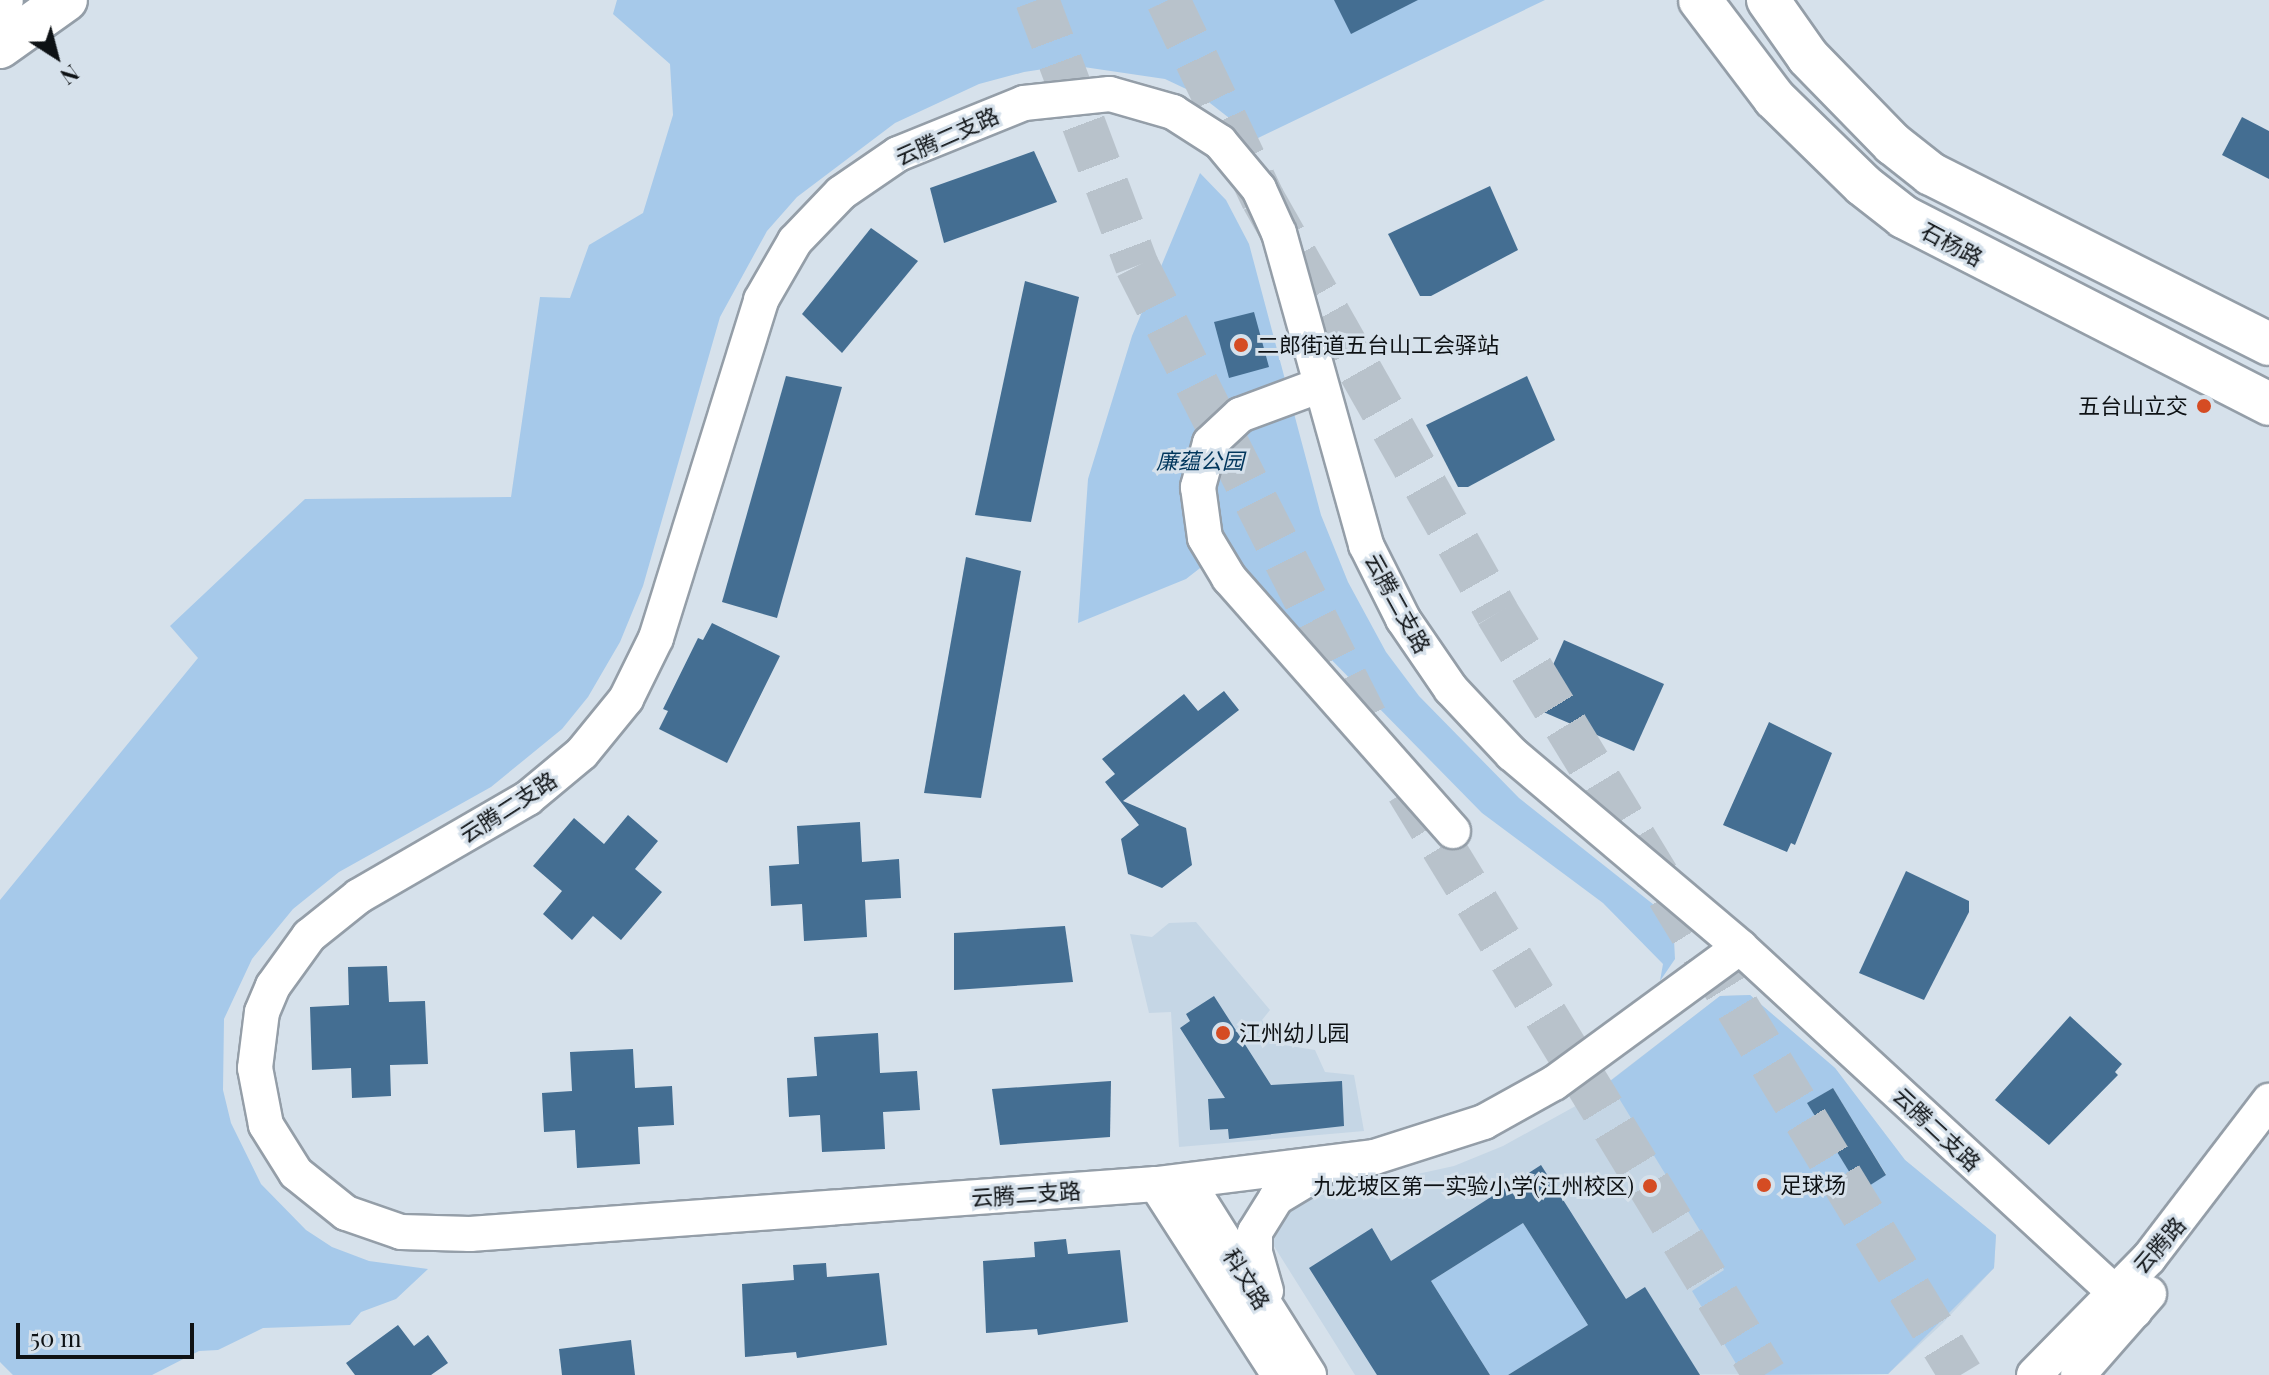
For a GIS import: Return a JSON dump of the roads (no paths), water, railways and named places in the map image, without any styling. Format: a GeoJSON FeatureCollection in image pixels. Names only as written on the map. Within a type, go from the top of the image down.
{"type":"FeatureCollection","features":[{"type":"Feature","properties":{"kind":"main road"},"geometry":{"type":"LineString","coordinates":[[0,47],[66,0]]}},
{"type":"Feature","properties":{"kind":"main road","name":"石杨路"},"geometry":{"type":"LineString","coordinates":[[1700,0],[1774,98],[1863,185],[1904,217],[2269,404]]}},
{"type":"Feature","properties":{"kind":"main road"},"geometry":{"type":"LineString","coordinates":[[1768,0],[1808,57],[1893,144],[1931,174],[2269,344]]}},
{"type":"Feature","properties":{"kind":"street","name":"云腾二支路"},"geometry":{"type":"LineString","coordinates":[[1740,947],[1520,1104],[1447,1136],[1337,1164],[1172,1183],[470,1234],[401,1232],[346,1213],[296,1173],[262,1110],[255,1068],[257,1039],[273,986],[309,936],[359,896],[528,798],[582,753],[619,708],[656,638],[774,270],[841,193],[898,154],[1024,103],[1110,94],[1173,112],[1220,142],[1259,189],[1279,233],[1318,386],[1366,545],[1403,619],[1451,689],[1512,754],[1740,947],[2125,1302]]}},
{"type":"Feature","properties":{"kind":"street"},"geometry":{"type":"LineString","coordinates":[[1318,386],[1251,409],[1210,443],[1198,487],[1205,538],[1229,578],[1453,831]]}},
{"type":"Feature","properties":{"kind":"street","name":"云腾路"},"geometry":{"type":"LineString","coordinates":[[2078,1375],[2182,1219],[2269,1101]]}},
{"type":"Feature","properties":{"kind":"street","name":"云腾路"},"geometry":{"type":"LineString","coordinates":[[2034,1375],[2125,1302],[2269,1132]]}},
{"type":"Feature","properties":{"kind":"street"},"geometry":{"type":"LineString","coordinates":[[1286,1340],[1259,1275],[1255,1232],[1270,1206],[1292,1185],[1337,1164]]}},
{"type":"Feature","properties":{"kind":"street","name":"科文路"},"geometry":{"type":"LineString","coordinates":[[1172,1183],[1309,1375]]}},
{"type":"Feature","properties":{"kind":"street","name":"科文路"},"geometry":{"type":"LineString","coordinates":[[1172,1183],[1279,1375]]}},
{"type":"Feature","properties":{"kind":"tunnel"},"geometry":{"type":"LineString","coordinates":[[1037,0],[1137,266],[1372,731]]}},
{"type":"Feature","properties":{"kind":"tunnel"},"geometry":{"type":"LineString","coordinates":[[1168,0],[1263,199],[1497,613],[1961,1375]]}},
{"type":"Feature","properties":{"kind":"tunnel"},"geometry":{"type":"LineString","coordinates":[[1408,790],[1765,1375]]}},
{"type":"Feature","properties":{"kind":"place","name":"二郎街道五台山工会驿站"},"geometry":{"type":"Point","coordinates":[1241,345]}},
{"type":"Feature","properties":{"kind":"place","name":"五台山立交"},"geometry":{"type":"Point","coordinates":[2204,406]}},
{"type":"Feature","properties":{"kind":"place","name":"江州幼儿园"},"geometry":{"type":"Point","coordinates":[1223,1033]}},
{"type":"Feature","properties":{"kind":"place","name":"足球场"},"geometry":{"type":"Point","coordinates":[1764,1185]}},
{"type":"Feature","properties":{"kind":"place","name":"九龙坡区第一实验小学(江州校区)"},"geometry":{"type":"Point","coordinates":[1650,1186]}},
{"type":"Feature","properties":{"kind":"park label","name":"廉蕴公园"},"geometry":{"type":"Point","coordinates":[1200,461]}}]}
